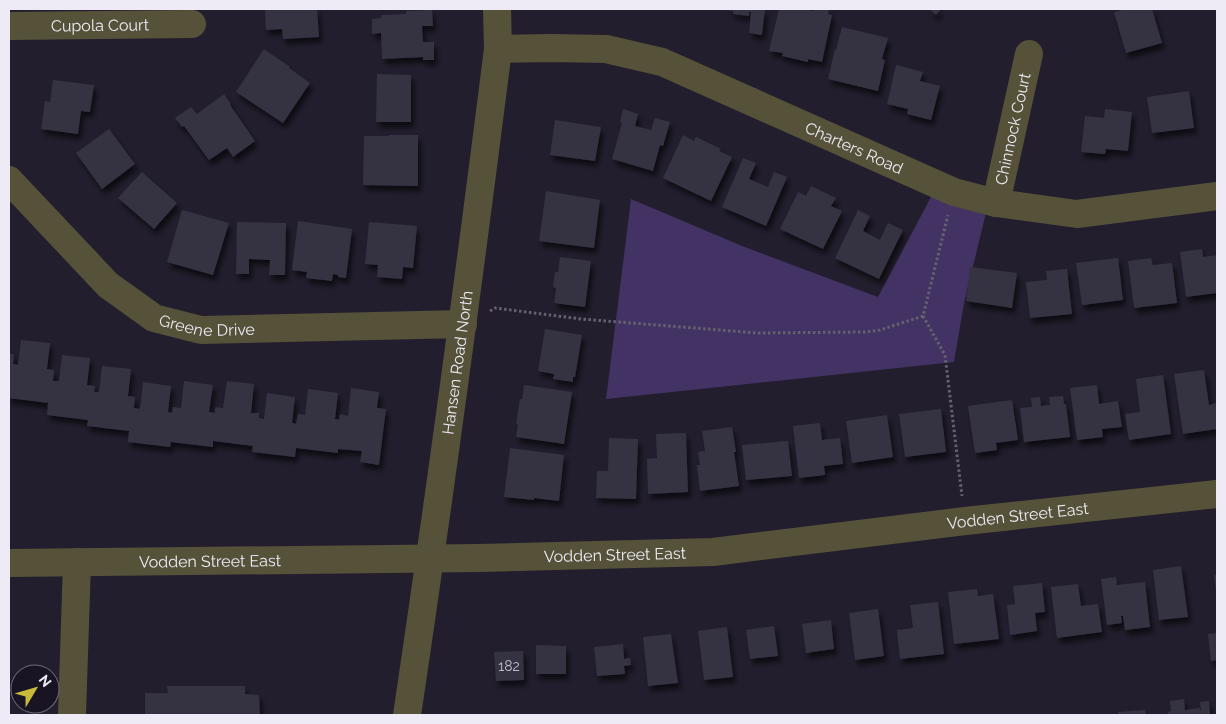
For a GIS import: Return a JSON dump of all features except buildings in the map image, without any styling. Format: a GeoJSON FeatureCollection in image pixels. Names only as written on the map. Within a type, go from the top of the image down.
{"type":"FeatureCollection","features":[{"type":"Feature","properties":{"kind":"street","name":"Hansen Road North"},"geometry":{"type":"LineString","coordinates":[[407,715],[463,324],[498,49],[497,9]]}},
{"type":"Feature","properties":{"kind":"street","name":"Cupola Court"},"geometry":{"type":"LineString","coordinates":[[9,26],[192,24]]}},
{"type":"Feature","properties":{"kind":"street","name":"Charters Road"},"geometry":{"type":"LineString","coordinates":[[498,49],[606,49],[662,62],[954,192],[996,203],[1078,214],[1217,196]]}},
{"type":"Feature","properties":{"kind":"street","name":"Chinnock Court"},"geometry":{"type":"LineString","coordinates":[[996,203],[1029,54]]}},
{"type":"Feature","properties":{"kind":"street","name":"Greene Drive"},"geometry":{"type":"LineString","coordinates":[[9,180],[108,285],[154,318],[202,330],[463,324]]}},
{"type":"Feature","properties":{"kind":"street","name":"Vodden Street East"},"geometry":{"type":"LineString","coordinates":[[9,563],[431,558],[713,552],[965,521],[1217,494]]}},
{"type":"Feature","properties":{"kind":"street"},"geometry":{"type":"LineString","coordinates":[[72,715],[77,562]]}},
{"type":"Feature","properties":{"kind":"path"},"geometry":{"type":"LineString","coordinates":[[954,192],[923,316],[945,355],[965,521]]}},
{"type":"Feature","properties":{"kind":"path"},"geometry":{"type":"LineString","coordinates":[[463,324],[495,308],[590,320],[757,333],[866,332],[880,330],[923,316]]}},
{"type":"Feature","properties":{"kind":"shaded area"},"geometry":{"type":"Polygon","coordinates":[[[932,195],[965,209],[986,213],[964,303],[954,362],[606,399],[631,199],[742,246],[878,297],[932,195]]]}}]}
